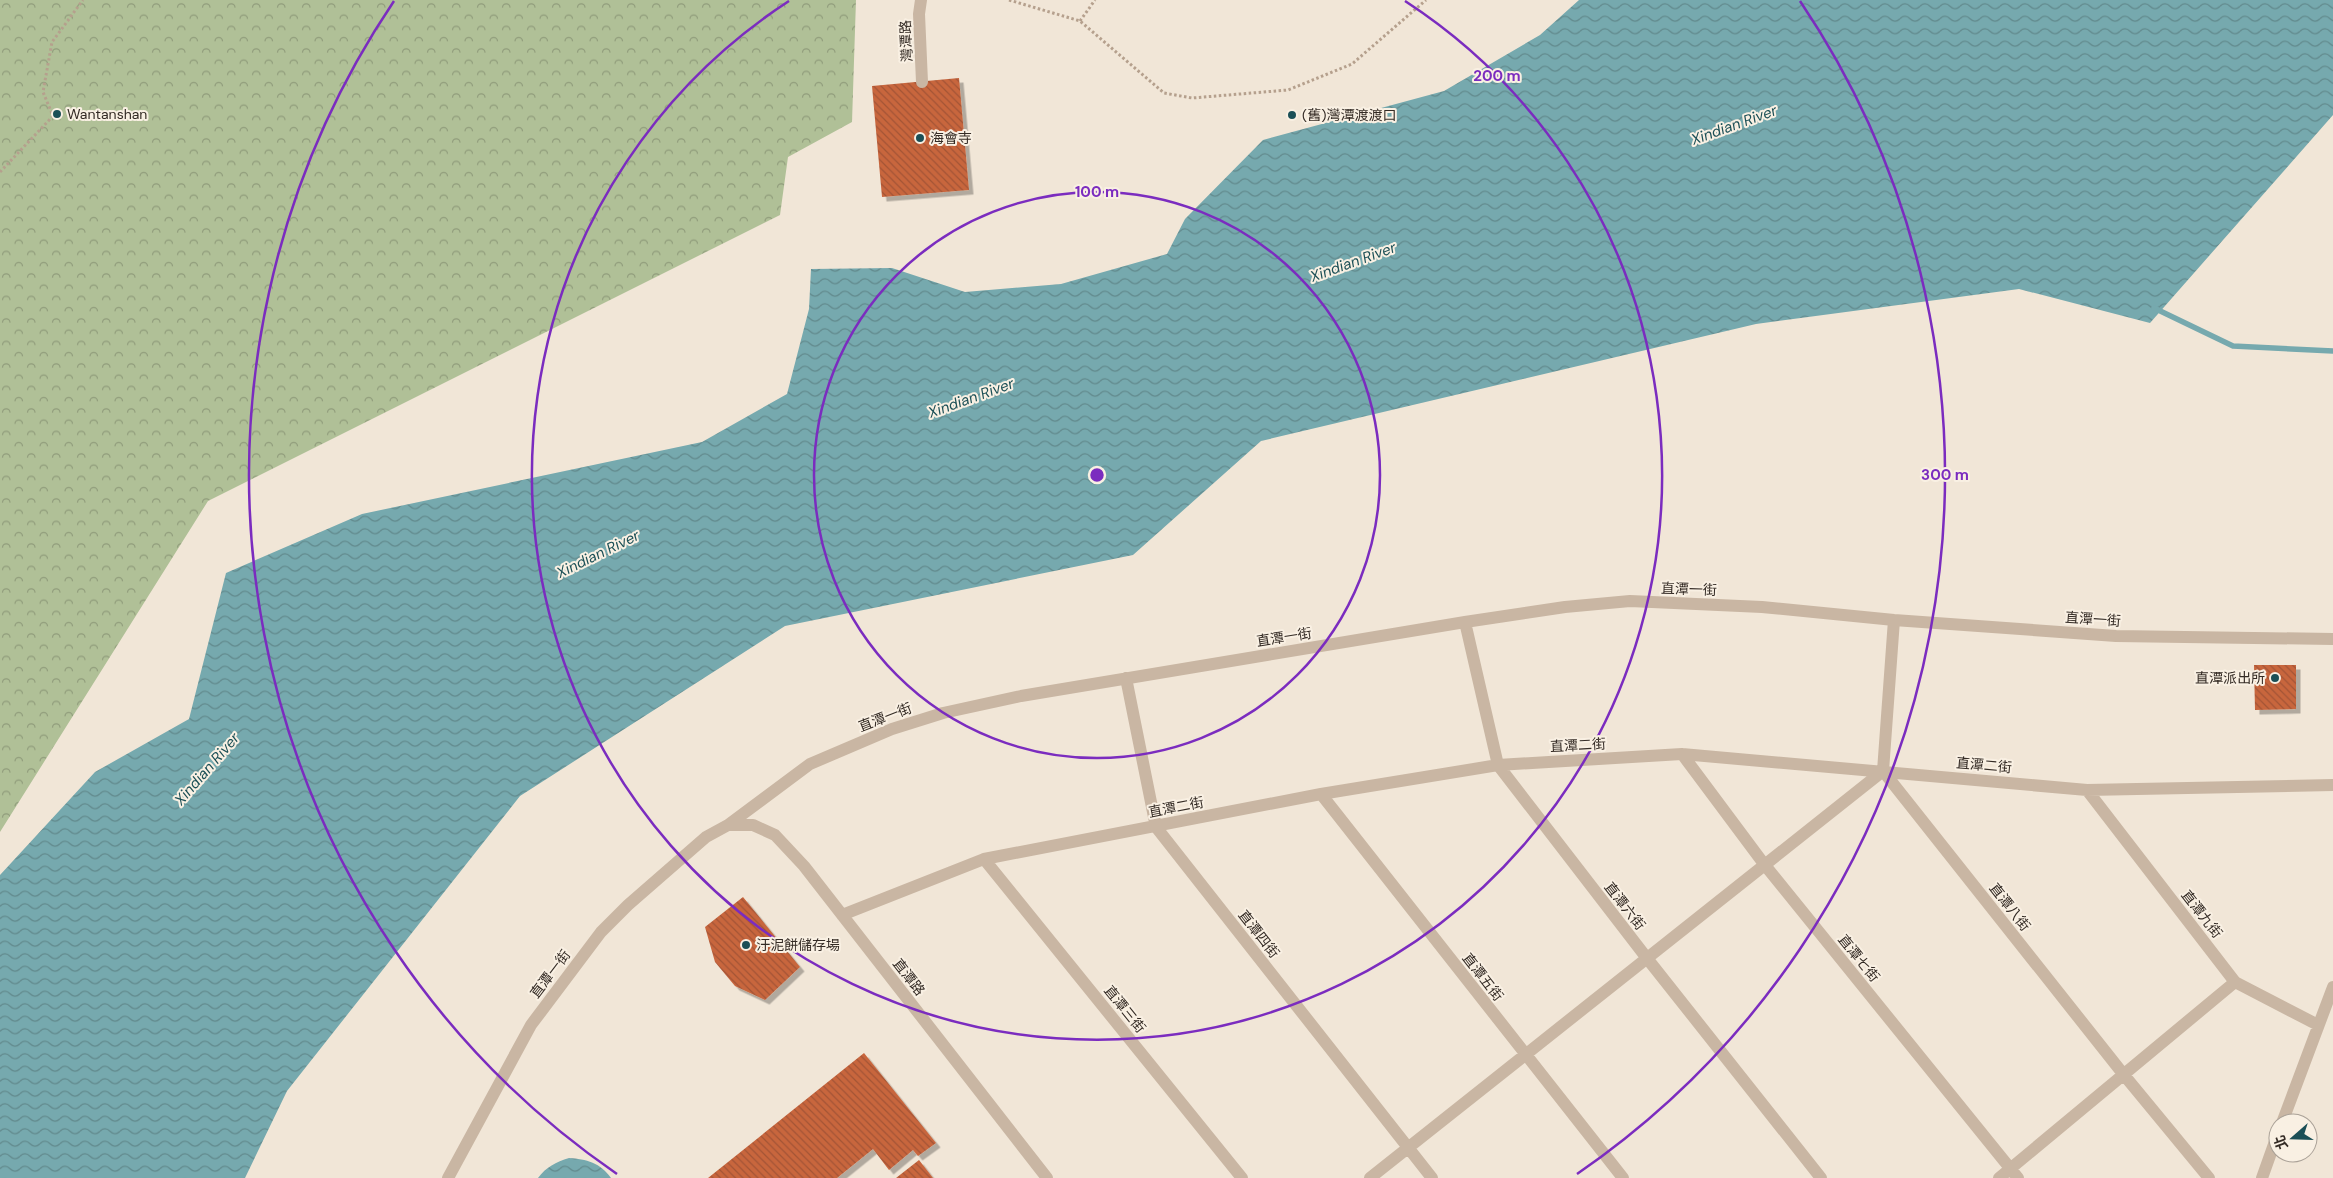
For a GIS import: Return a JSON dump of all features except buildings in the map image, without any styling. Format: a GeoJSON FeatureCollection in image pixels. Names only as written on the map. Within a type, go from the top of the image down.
{"type":"FeatureCollection","features":[{"type":"Feature","properties":{"kind":"street","name":"灣潭路"},"geometry":{"type":"LineString","coordinates":[[921,0],[919,14],[922,82]]}},
{"type":"Feature","properties":{"kind":"street","name":"直潭一街"},"geometry":{"type":"LineString","coordinates":[[448,1178],[531,1024],[589,947],[621,912],[706,837],[728,825],[810,764],[892,729],[943,713],[1022,696],[1465,622],[1564,607],[1630,601],[1762,607],[1894,620],[2116,636],[2333,639]]}},
{"type":"Feature","properties":{"kind":"street"},"geometry":{"type":"LineString","coordinates":[[1370,1178],[1646,957],[1884,771],[1894,620]]}},
{"type":"Feature","properties":{"kind":"street","name":"直潭六街"},"geometry":{"type":"LineString","coordinates":[[1465,622],[1498,765],[1646,957],[1821,1178]]}},
{"type":"Feature","properties":{"kind":"street","name":"直潭四街"},"geometry":{"type":"LineString","coordinates":[[1126,678],[1156,827],[1432,1178]]}},
{"type":"Feature","properties":{"kind":"street","name":"直潭二街"},"geometry":{"type":"LineString","coordinates":[[842,915],[984,859],[1321,794],[1498,765],[1682,754],[2087,790],[2333,785]]}},
{"type":"Feature","properties":{"kind":"street","name":"直潭七街"},"geometry":{"type":"LineString","coordinates":[[1682,754],[1764,864],[2014,1173]]}},
{"type":"Feature","properties":{"kind":"street","name":"直潭八街"},"geometry":{"type":"LineString","coordinates":[[1884,771],[2124,1075],[2209,1178]]}},
{"type":"Feature","properties":{"kind":"street","name":"直潭九街"},"geometry":{"type":"LineString","coordinates":[[2087,790],[2235,982],[2318,1025]]}},
{"type":"Feature","properties":{"kind":"street","name":"直潭五街"},"geometry":{"type":"LineString","coordinates":[[1321,794],[1623,1178]]}},
{"type":"Feature","properties":{"kind":"street","name":"直潭路"},"geometry":{"type":"LineString","coordinates":[[728,825],[753,825],[775,835],[804,866],[1047,1178]]}},
{"type":"Feature","properties":{"kind":"street","name":"直潭三街"},"geometry":{"type":"LineString","coordinates":[[984,859],[1242,1178]]}},
{"type":"Feature","properties":{"kind":"street"},"geometry":{"type":"LineString","coordinates":[[1999,1178],[2014,1173],[2124,1075],[2235,982]]}},
{"type":"Feature","properties":{"kind":"street"},"geometry":{"type":"LineString","coordinates":[[2286,1113],[2333,987]]}},
{"type":"Feature","properties":{"kind":"street"},"geometry":{"type":"LineString","coordinates":[[2262,1178],[2268,1161]]}},
{"type":"Feature","properties":{"kind":"path"},"geometry":{"type":"LineString","coordinates":[[0,172],[53,116],[43,92],[52,42],[83,0]]}},
{"type":"Feature","properties":{"kind":"path"},"geometry":{"type":"LineString","coordinates":[[1009,0],[1080,21],[1164,93],[1192,98],[1288,90],[1352,64],[1426,0]]}},
{"type":"Feature","properties":{"kind":"path"},"geometry":{"type":"LineString","coordinates":[[1080,21],[1095,0]]}},
{"type":"Feature","properties":{"kind":"green space"},"geometry":{"type":"Polygon","coordinates":[[[0,0],[856,0],[852,122],[788,157],[780,215],[208,501],[0,832],[0,0]]]}},
{"type":"Feature","properties":{"kind":"water","name":"Xindian River"},"geometry":{"type":"Polygon","coordinates":[[[1579,0],[2333,0],[2333,115],[2150,323],[2019,289],[1756,324],[1261,441],[1133,555],[785,626],[520,796],[287,1091],[245,1178],[0,1178],[0,875],[95,772],[189,719],[226,573],[362,514],[702,442],[787,394],[809,309],[811,269],[892,268],[965,292],[1061,284],[1167,254],[1185,219],[1263,140],[1444,91],[1540,35],[1579,0]]]}},
{"type":"Feature","properties":{"kind":"water"},"geometry":{"type":"Polygon","coordinates":[[[569,1158],[581,1159],[598,1165],[611,1178],[538,1178],[552,1165],[569,1158]]]}},
{"type":"Feature","properties":{"kind":"waterway"},"geometry":{"type":"LineString","coordinates":[[2154,308],[2233,346],[2333,351]]}},
{"type":"Feature","properties":{"kind":"place","name":"Wantanshan"},"geometry":{"type":"Point","coordinates":[57,114]}},
{"type":"Feature","properties":{"kind":"place","name":"(舊)灣潭渡渡口"},"geometry":{"type":"Point","coordinates":[1292,115]}},
{"type":"Feature","properties":{"kind":"place","name":"海會寺"},"geometry":{"type":"Point","coordinates":[920,138]}},
{"type":"Feature","properties":{"kind":"place","name":"直潭派出所"},"geometry":{"type":"Point","coordinates":[2275,678]}},
{"type":"Feature","properties":{"kind":"place","name":"汙泥餅儲存場"},"geometry":{"type":"Point","coordinates":[746,945]}}]}
